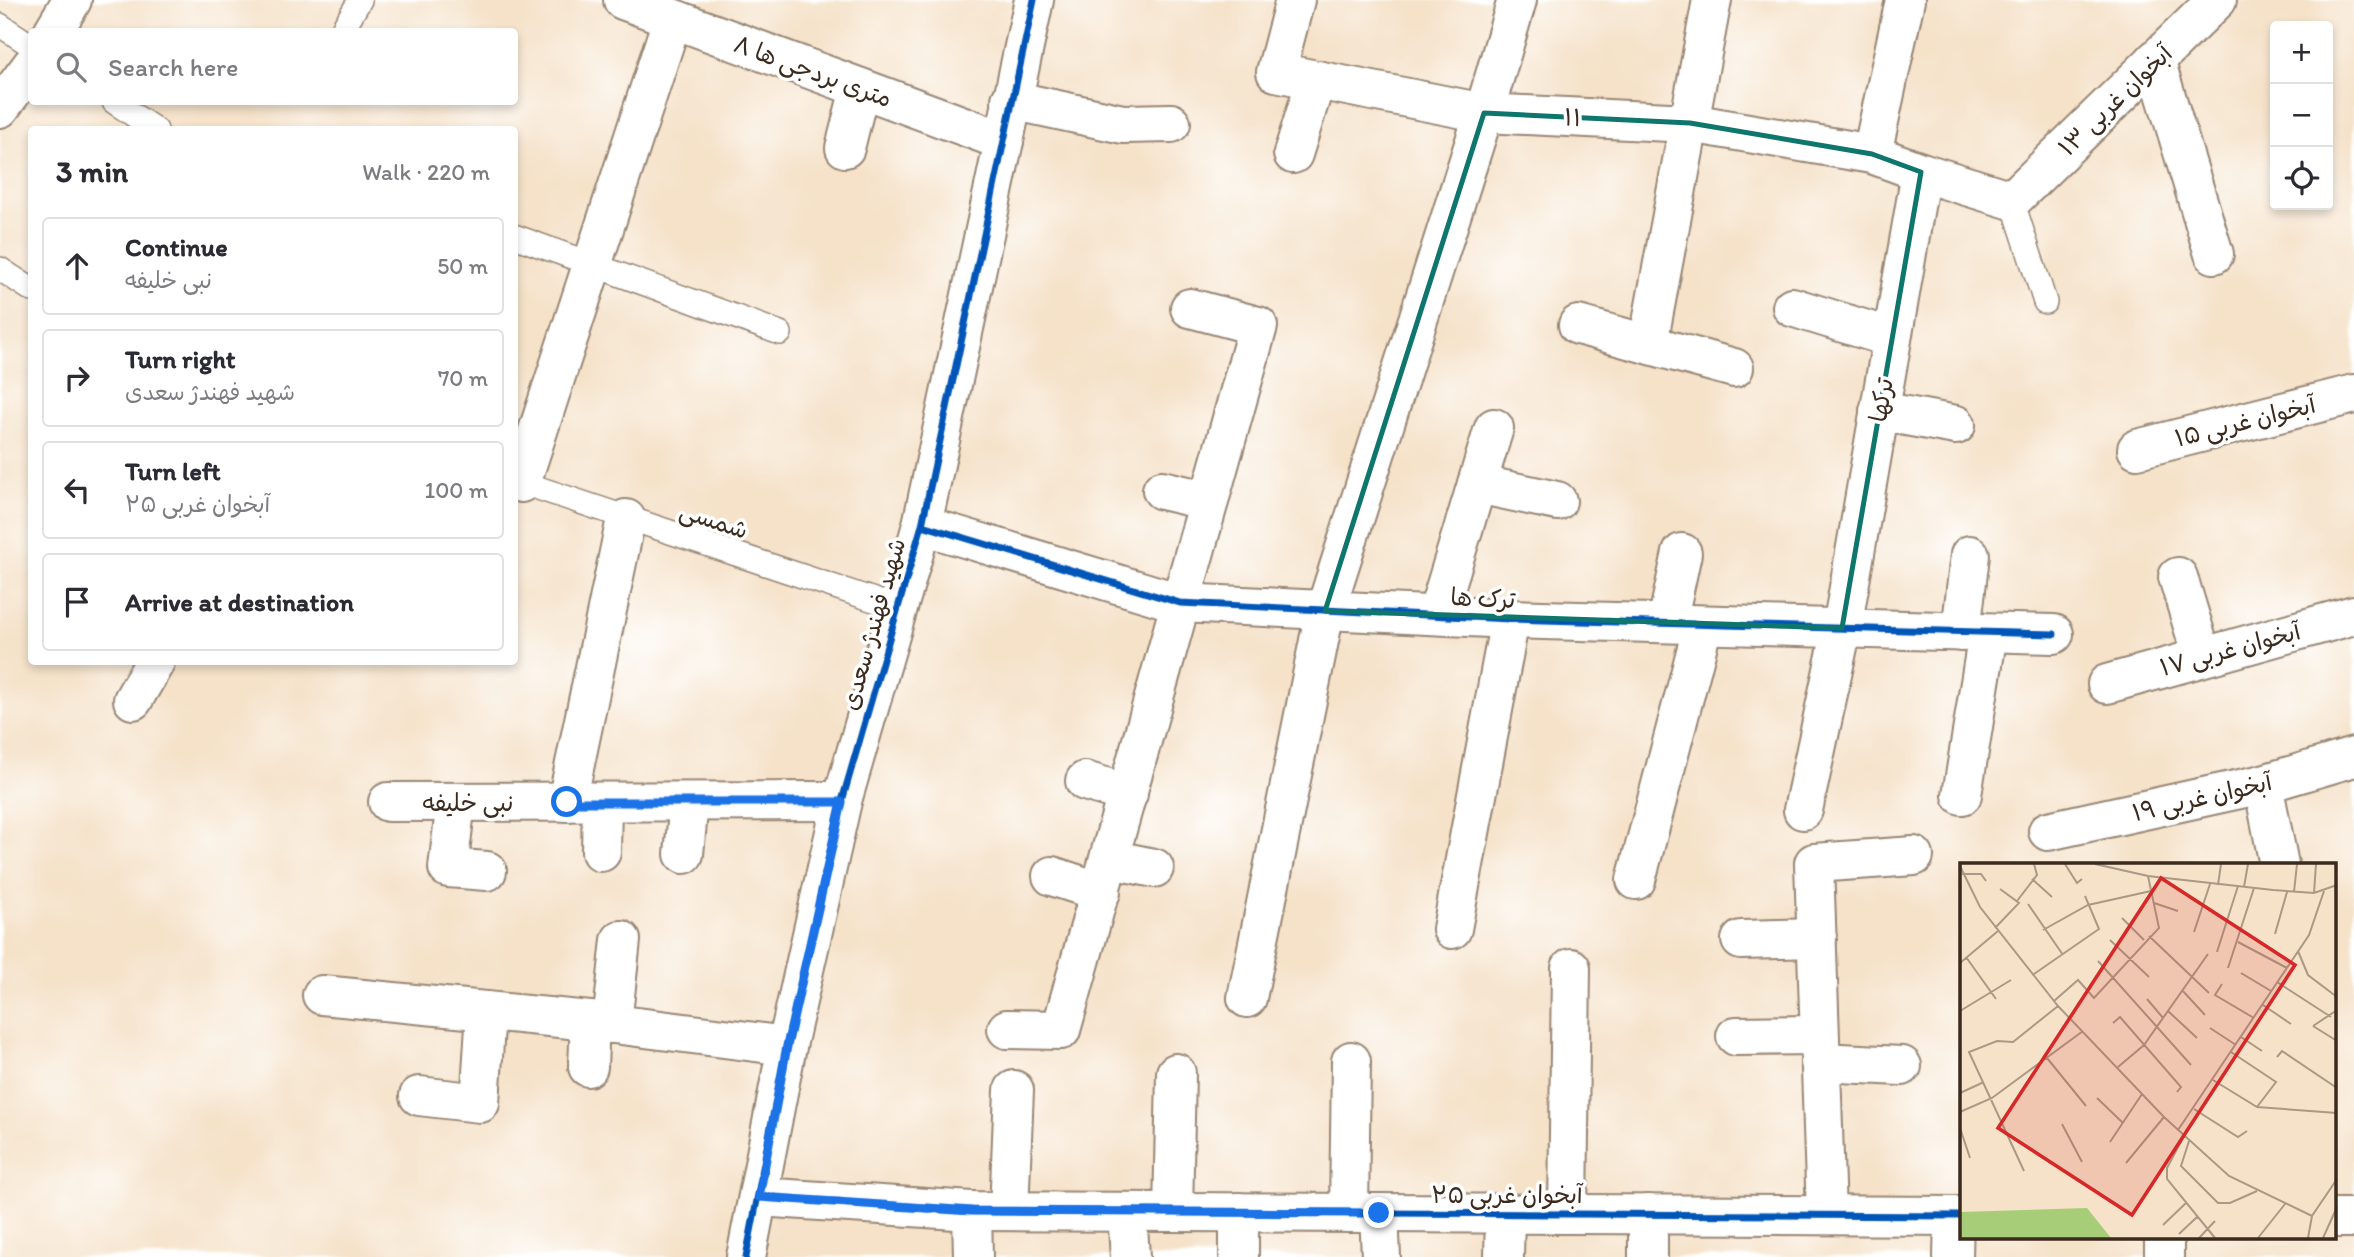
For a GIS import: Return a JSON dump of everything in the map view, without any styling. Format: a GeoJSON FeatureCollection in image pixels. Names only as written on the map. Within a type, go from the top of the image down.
{"type":"FeatureCollection","features":[{"type":"Feature","properties":{"kind":"street"},"geometry":{"type":"LineString","coordinates":[[55,28],[72,0]]}},
{"type":"Feature","properties":{"kind":"street","name":"۸ متری بردجی ها"},"geometry":{"type":"LineString","coordinates":[[623,0],[1004,141]]}},
{"type":"Feature","properties":{"kind":"street","name":"شهید فهندژ سعدی"},"geometry":{"type":"LineString","coordinates":[[747,1257],[787,1046],[842,802],[922,526],[1034,0]]}},
{"type":"Feature","properties":{"kind":"street","name":"۱۱"},"geometry":{"type":"LineString","coordinates":[[1295,0],[1276,72],[1484,113],[1690,123],[1872,155],[2012,200]]}},
{"type":"Feature","properties":{"kind":"street"},"geometry":{"type":"LineString","coordinates":[[1247,998],[1325,611],[1484,113],[1517,0]]}},
{"type":"Feature","properties":{"kind":"street"},"geometry":{"type":"LineString","coordinates":[[1648,344],[1712,0]]}},
{"type":"Feature","properties":{"kind":"street"},"geometry":{"type":"LineString","coordinates":[[1872,155],[1905,0]]}},
{"type":"Feature","properties":{"kind":"street","name":"آبخوان غربی ۱۳"},"geometry":{"type":"LineString","coordinates":[[2012,200],[2217,0]]}},
{"type":"Feature","properties":{"kind":"street"},"geometry":{"type":"LineString","coordinates":[[518,482],[593,264],[672,19]]}},
{"type":"Feature","properties":{"kind":"street"},"geometry":{"type":"LineString","coordinates":[[2155,60],[2214,254]]}},
{"type":"Feature","properties":{"kind":"street"},"geometry":{"type":"LineString","coordinates":[[0,108],[28,70]]}},
{"type":"Feature","properties":{"kind":"street"},"geometry":{"type":"LineString","coordinates":[[1293,154],[1316,80]]}},
{"type":"Feature","properties":{"kind":"street"},"geometry":{"type":"LineString","coordinates":[[845,148],[860,88]]}},
{"type":"Feature","properties":{"kind":"street"},"geometry":{"type":"LineString","coordinates":[[1011,100],[1124,124],[1171,123]]}},
{"type":"Feature","properties":{"kind":"street","name":"ترکها"},"geometry":{"type":"LineString","coordinates":[[1803,810],[1842,628],[1921,172]]}},
{"type":"Feature","properties":{"kind":"street"},"geometry":{"type":"LineString","coordinates":[[1792,307],[1892,338]]}},
{"type":"Feature","properties":{"kind":"street"},"geometry":{"type":"LineString","coordinates":[[1007,1029],[1061,1030],[1258,326],[1190,308]]}},
{"type":"Feature","properties":{"kind":"street"},"geometry":{"type":"LineString","coordinates":[[1578,326],[1734,368]]}},
{"type":"Feature","properties":{"kind":"street","name":"آبخوان غربی ۱۵"},"geometry":{"type":"LineString","coordinates":[[2137,449],[2354,394]]}},
{"type":"Feature","properties":{"kind":"street"},"geometry":{"type":"LineString","coordinates":[[1879,411],[1956,425]]}},
{"type":"Feature","properties":{"kind":"street"},"geometry":{"type":"LineString","coordinates":[[1437,615],[1494,428]]}},
{"type":"Feature","properties":{"kind":"street"},"geometry":{"type":"LineString","coordinates":[[1477,484],[1557,501]]}},
{"type":"Feature","properties":{"kind":"street"},"geometry":{"type":"LineString","coordinates":[[1162,490],[1209,501]]}},
{"type":"Feature","properties":{"kind":"street"},"geometry":{"type":"LineString","coordinates":[[601,852],[584,802],[626,519]]}},
{"type":"Feature","properties":{"kind":"street","name":"ترک ها"},"geometry":{"type":"LineString","coordinates":[[922,526],[1180,603],[1510,619],[2054,634]]}},
{"type":"Feature","properties":{"kind":"street"},"geometry":{"type":"LineString","coordinates":[[1636,880],[1685,624],[1682,553]]}},
{"type":"Feature","properties":{"kind":"street"},"geometry":{"type":"LineString","coordinates":[[1962,795],[1974,632],[1970,555]]}},
{"type":"Feature","properties":{"kind":"street"},"geometry":{"type":"LineString","coordinates":[[2178,577],[2202,656]]}},
{"type":"Feature","properties":{"kind":"street","name":"آبخوان غربی ۱۷"},"geometry":{"type":"LineString","coordinates":[[2107,684],[2354,615]]}},
{"type":"Feature","properties":{"kind":"street"},"geometry":{"type":"LineString","coordinates":[[1452,929],[1510,619]]}},
{"type":"Feature","properties":{"kind":"street"},"geometry":{"type":"LineString","coordinates":[[133,700],[153,665]]}},
{"type":"Feature","properties":{"kind":"street","name":"آبخوان غربی ۱۹"},"geometry":{"type":"LineString","coordinates":[[2048,831],[2263,784],[2354,757]]}},
{"type":"Feature","properties":{"kind":"street"},"geometry":{"type":"LineString","coordinates":[[1085,781],[1128,794]]}},
{"type":"Feature","properties":{"kind":"street"},"geometry":{"type":"LineString","coordinates":[[2263,784],[2279,863]]}},
{"type":"Feature","properties":{"kind":"street","name":"نبی خلیفه"},"geometry":{"type":"LineString","coordinates":[[388,802],[842,802]]}},
{"type":"Feature","properties":{"kind":"street"},"geometry":{"type":"LineString","coordinates":[[456,802],[448,868],[487,872]]}},
{"type":"Feature","properties":{"kind":"street"},"geometry":{"type":"LineString","coordinates":[[684,854],[689,802]]}},
{"type":"Feature","properties":{"kind":"street"},"geometry":{"type":"LineString","coordinates":[[1826,1215],[1814,863],[1914,856]]}},
{"type":"Feature","properties":{"kind":"street"},"geometry":{"type":"LineString","coordinates":[[1052,876],[1105,875],[1154,869]]}},
{"type":"Feature","properties":{"kind":"street"},"geometry":{"type":"LineString","coordinates":[[1741,940],[1817,938]]}},
{"type":"Feature","properties":{"kind":"street"},"geometry":{"type":"LineString","coordinates":[[588,1067],[621,940]]}},
{"type":"Feature","properties":{"kind":"street"},"geometry":{"type":"LineString","coordinates":[[1568,1214],[1572,968]]}},
{"type":"Feature","properties":{"kind":"street"},"geometry":{"type":"LineString","coordinates":[[322,995],[601,1023],[787,1046]]}},
{"type":"Feature","properties":{"kind":"street"},"geometry":{"type":"LineString","coordinates":[[419,1096],[480,1103],[486,1011]]}},
{"type":"Feature","properties":{"kind":"street"},"geometry":{"type":"LineString","coordinates":[[1736,1036],[1819,1048],[1902,1066]]}},
{"type":"Feature","properties":{"kind":"street"},"geometry":{"type":"LineString","coordinates":[[1351,1061],[1364,1213],[1381,1257]]}},
{"type":"Feature","properties":{"kind":"street"},"geometry":{"type":"LineString","coordinates":[[1173,1212],[1176,1073]]}},
{"type":"Feature","properties":{"kind":"street"},"geometry":{"type":"LineString","coordinates":[[972,1257],[991,1211],[1014,1090]]}},
{"type":"Feature","properties":{"kind":"street","name":"آبخوان غربی ۲۵"},"geometry":{"type":"LineString","coordinates":[[759,1197],[991,1211],[1958,1216]]}},
{"type":"Feature","properties":{"kind":"street"},"geometry":{"type":"LineString","coordinates":[[1127,1212],[1130,1257]]}},
{"type":"Feature","properties":{"kind":"street"},"geometry":{"type":"LineString","coordinates":[[1238,1257],[1239,1212]]}},
{"type":"Feature","properties":{"kind":"street"},"geometry":{"type":"LineString","coordinates":[[1504,1257],[1505,1214]]}},
{"type":"Feature","properties":{"kind":"street"},"geometry":{"type":"LineString","coordinates":[[1648,1214],[1648,1257]]}},
{"type":"Feature","properties":{"kind":"street"},"geometry":{"type":"LineString","coordinates":[[1953,1257],[1958,1216]]}},
{"type":"Feature","properties":{"kind":"street"},"geometry":{"type":"LineString","coordinates":[[2336,1218],[2354,1218]]}},
{"type":"Feature","properties":{"kind":"lane"},"geometry":{"type":"LineString","coordinates":[[343,28],[360,0]]}},
{"type":"Feature","properties":{"kind":"lane"},"geometry":{"type":"LineString","coordinates":[[0,25],[28,43]]}},
{"type":"Feature","properties":{"kind":"lane"},"geometry":{"type":"LineString","coordinates":[[118,105],[150,126]]}},
{"type":"Feature","properties":{"kind":"lane"},"geometry":{"type":"LineString","coordinates":[[2012,200],[2045,302]]}},
{"type":"Feature","properties":{"kind":"lane"},"geometry":{"type":"LineString","coordinates":[[518,237],[780,333]]}},
{"type":"Feature","properties":{"kind":"lane"},"geometry":{"type":"LineString","coordinates":[[0,269],[28,287]]}},
{"type":"Feature","properties":{"kind":"lane","name":"شمسی"},"geometry":{"type":"LineString","coordinates":[[518,482],[898,608]]}},
{"type":"Feature","properties":{"kind":"highlighted area"},"geometry":{"type":"Polygon","coordinates":[[[1484,113],[1690,123],[1872,154],[1921,172],[1842,628],[1325,611],[1484,113]]]}},
{"type":"Feature","properties":{"kind":"cycle path"},"geometry":{"type":"LineString","coordinates":[[746,1257],[787,1046],[842,801],[922,525],[1034,0]]}},
{"type":"Feature","properties":{"kind":"cycle path"},"geometry":{"type":"LineString","coordinates":[[922,525],[1180,603],[1510,619],[2054,634]]}},
{"type":"Feature","properties":{"kind":"cycle path"},"geometry":{"type":"LineString","coordinates":[[759,1197],[972,1211],[1960,1216]]}},
{"type":"Feature","properties":{"kind":"route"},"geometry":{"type":"LineString","coordinates":[[567,802],[842,802],[787,1046],[759,1197],[972,1211],[1379,1213]]}}]}
